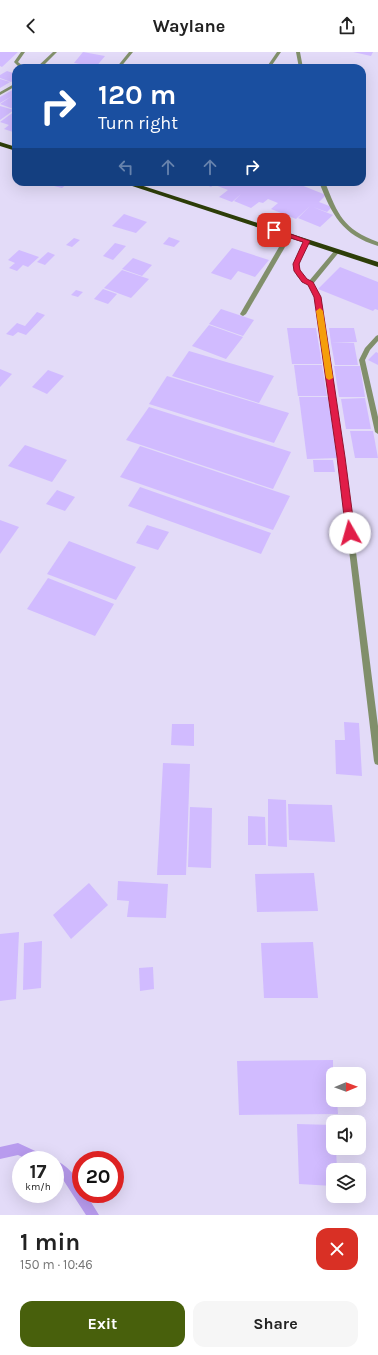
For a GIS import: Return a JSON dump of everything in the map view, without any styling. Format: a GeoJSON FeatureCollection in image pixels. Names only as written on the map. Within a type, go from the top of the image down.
{"type":"FeatureCollection","features":[{"type":"Feature","properties":{"kind":"highway"},"geometry":{"type":"LineString","coordinates":[[0,144],[12,148]]}},
{"type":"Feature","properties":{"kind":"highway"},"geometry":{"type":"LineString","coordinates":[[137,186],[378,265]]}},
{"type":"Feature","properties":{"kind":"street"},"geometry":{"type":"LineString","coordinates":[[17,64],[16,62],[23,52]]}},
{"type":"Feature","properties":{"kind":"street"},"geometry":{"type":"LineString","coordinates":[[42,64],[55,52]]}},
{"type":"Feature","properties":{"kind":"street"},"geometry":{"type":"LineString","coordinates":[[121,64],[131,52]]}},
{"type":"Feature","properties":{"kind":"street"},"geometry":{"type":"LineString","coordinates":[[271,64],[279,52]]}},
{"type":"Feature","properties":{"kind":"street"},"geometry":{"type":"LineString","coordinates":[[298,52],[300,64]]}},
{"type":"Feature","properties":{"kind":"street"},"geometry":{"type":"LineString","coordinates":[[0,94],[12,86]]}},
{"type":"Feature","properties":{"kind":"street"},"geometry":{"type":"LineString","coordinates":[[324,186],[332,206],[346,227],[362,238],[378,244]]}},
{"type":"Feature","properties":{"kind":"street"},"geometry":{"type":"LineString","coordinates":[[243,314],[289,235]]}},
{"type":"Feature","properties":{"kind":"street"},"geometry":{"type":"LineString","coordinates":[[307,241],[296,264],[297,271],[310,284],[318,297],[341,457],[378,761]]}},
{"type":"Feature","properties":{"kind":"street"},"geometry":{"type":"LineString","coordinates":[[310,284],[337,251]]}},
{"type":"Feature","properties":{"kind":"street"},"geometry":{"type":"LineString","coordinates":[[378,337],[367,349],[362,360],[378,432]]}},
{"type":"Feature","properties":{"kind":"building"},"geometry":{"type":"Polygon","coordinates":[[[0,52],[18,52],[2,67],[0,66],[0,52]]]}},
{"type":"Feature","properties":{"kind":"building"},"geometry":{"type":"Polygon","coordinates":[[[83,52],[105,56],[98,64],[74,63],[83,52]]]}},
{"type":"Feature","properties":{"kind":"building"},"geometry":{"type":"Polygon","coordinates":[[[353,52],[373,52],[371,56],[353,52]]]}},
{"type":"Feature","properties":{"kind":"building"},"geometry":{"type":"Polygon","coordinates":[[[7,71],[12,73],[12,81],[0,78],[0,75],[7,71]]]}},
{"type":"Feature","properties":{"kind":"building"},"geometry":{"type":"Polygon","coordinates":[[[0,79],[10,82],[0,88],[0,79]]]}},
{"type":"Feature","properties":{"kind":"building"},"geometry":{"type":"Polygon","coordinates":[[[12,90],[12,96],[0,103],[0,97],[12,90]]]}},
{"type":"Feature","properties":{"kind":"building"},"geometry":{"type":"Polygon","coordinates":[[[12,96],[12,108],[0,104],[12,96]]]}},
{"type":"Feature","properties":{"kind":"building"},"geometry":{"type":"Polygon","coordinates":[[[0,106],[12,109],[12,111],[0,120],[0,106]]]}},
{"type":"Feature","properties":{"kind":"building"},"geometry":{"type":"Polygon","coordinates":[[[12,113],[12,132],[4,129],[9,125],[0,122],[12,113]]]}},
{"type":"Feature","properties":{"kind":"building"},"geometry":{"type":"Polygon","coordinates":[[[54,186],[64,186],[62,188],[54,186]]]}},
{"type":"Feature","properties":{"kind":"building"},"geometry":{"type":"Polygon","coordinates":[[[218,186],[292,186],[283,193],[292,186],[304,186],[326,195],[319,202],[332,207],[327,212],[313,207],[333,215],[320,227],[298,218],[310,206],[296,219],[271,209],[278,203],[268,199],[263,203],[259,202],[251,208],[234,201],[241,194],[232,202],[219,197],[228,190],[218,186]]]}},
{"type":"Feature","properties":{"kind":"building"},"geometry":{"type":"Polygon","coordinates":[[[124,214],[147,222],[136,233],[112,226],[124,214]]]}},
{"type":"Feature","properties":{"kind":"building"},"geometry":{"type":"Polygon","coordinates":[[[169,237],[180,241],[174,247],[163,244],[169,237]]]}},
{"type":"Feature","properties":{"kind":"building"},"geometry":{"type":"Polygon","coordinates":[[[74,238],[80,240],[72,247],[66,245],[74,238]]]}},
{"type":"Feature","properties":{"kind":"building"},"geometry":{"type":"Polygon","coordinates":[[[115,243],[126,246],[113,260],[103,256],[115,243]]]}},
{"type":"Feature","properties":{"kind":"building"},"geometry":{"type":"Polygon","coordinates":[[[232,248],[269,260],[255,277],[238,271],[231,280],[211,273],[232,248]]]}},
{"type":"Feature","properties":{"kind":"building"},"geometry":{"type":"Polygon","coordinates":[[[19,250],[39,257],[28,267],[23,265],[17,271],[9,268],[15,263],[8,260],[19,250]]]}},
{"type":"Feature","properties":{"kind":"building"},"geometry":{"type":"Polygon","coordinates":[[[48,252],[55,255],[45,265],[37,262],[48,252]]]}},
{"type":"Feature","properties":{"kind":"building"},"geometry":{"type":"Polygon","coordinates":[[[133,258],[152,265],[142,276],[122,269],[133,258]]]}},
{"type":"Feature","properties":{"kind":"building"},"geometry":{"type":"Polygon","coordinates":[[[340,267],[378,282],[378,310],[375,309],[373,311],[318,289],[340,267]]]}},
{"type":"Feature","properties":{"kind":"building"},"geometry":{"type":"Polygon","coordinates":[[[122,270],[149,279],[131,298],[104,288],[122,270]]]}},
{"type":"Feature","properties":{"kind":"building"},"geometry":{"type":"Polygon","coordinates":[[[103,289],[117,294],[108,304],[94,299],[103,289]]]}},
{"type":"Feature","properties":{"kind":"building"},"geometry":{"type":"Polygon","coordinates":[[[76,290],[83,292],[78,297],[71,295],[76,290]]]}},
{"type":"Feature","properties":{"kind":"building"},"geometry":{"type":"Polygon","coordinates":[[[221,309],[254,320],[243,336],[209,324],[221,309]]]}},
{"type":"Feature","properties":{"kind":"building"},"geometry":{"type":"Polygon","coordinates":[[[37,312],[45,315],[26,335],[18,332],[13,336],[6,334],[17,323],[25,326],[37,312]]]}},
{"type":"Feature","properties":{"kind":"building"},"geometry":{"type":"Polygon","coordinates":[[[209,325],[243,337],[226,359],[192,346],[209,325]]]}},
{"type":"Feature","properties":{"kind":"building"},"geometry":{"type":"Polygon","coordinates":[[[287,328],[316,328],[322,364],[292,364],[287,328]]]}},
{"type":"Feature","properties":{"kind":"building"},"geometry":{"type":"Polygon","coordinates":[[[329,328],[354,328],[357,342],[331,343],[329,328]]]}},
{"type":"Feature","properties":{"kind":"building"},"geometry":{"type":"Polygon","coordinates":[[[331,343],[354,343],[358,365],[335,365],[331,343]]]}},
{"type":"Feature","properties":{"kind":"building"},"geometry":{"type":"Polygon","coordinates":[[[189,351],[274,376],[259,403],[172,376],[189,351]]]}},
{"type":"Feature","properties":{"kind":"building"},"geometry":{"type":"Polygon","coordinates":[[[376,352],[378,353],[378,365],[368,360],[376,352]]]}},
{"type":"Feature","properties":{"kind":"building"},"geometry":{"type":"Polygon","coordinates":[[[294,365],[322,365],[327,396],[298,396],[294,365]]]}},
{"type":"Feature","properties":{"kind":"building"},"geometry":{"type":"Polygon","coordinates":[[[334,366],[360,366],[365,397],[339,397],[334,366]]]}},
{"type":"Feature","properties":{"kind":"building"},"geometry":{"type":"Polygon","coordinates":[[[0,369],[12,374],[0,387],[0,369]]]}},
{"type":"Feature","properties":{"kind":"building"},"geometry":{"type":"Polygon","coordinates":[[[48,370],[64,376],[47,394],[32,387],[48,370]]]}},
{"type":"Feature","properties":{"kind":"building"},"geometry":{"type":"Polygon","coordinates":[[[167,376],[289,413],[274,443],[149,404],[167,376]]]}},
{"type":"Feature","properties":{"kind":"building"},"geometry":{"type":"Polygon","coordinates":[[[299,397],[328,397],[337,458],[307,459],[299,397]]]}},
{"type":"Feature","properties":{"kind":"building"},"geometry":{"type":"Polygon","coordinates":[[[365,398],[371,429],[346,429],[341,399],[365,398]]]}},
{"type":"Feature","properties":{"kind":"building"},"geometry":{"type":"Polygon","coordinates":[[[149,407],[291,452],[273,489],[126,440],[149,407]]]}},
{"type":"Feature","properties":{"kind":"building"},"geometry":{"type":"Polygon","coordinates":[[[350,431],[373,431],[378,458],[355,458],[350,431]]]}},
{"type":"Feature","properties":{"kind":"building"},"geometry":{"type":"Polygon","coordinates":[[[25,445],[67,460],[52,482],[8,466],[25,445]]]}},
{"type":"Feature","properties":{"kind":"building"},"geometry":{"type":"Polygon","coordinates":[[[140,446],[290,496],[273,530],[120,477],[140,446]]]}},
{"type":"Feature","properties":{"kind":"building"},"geometry":{"type":"Polygon","coordinates":[[[313,460],[333,460],[335,472],[314,472],[313,460]]]}},
{"type":"Feature","properties":{"kind":"building"},"geometry":{"type":"Polygon","coordinates":[[[140,487],[271,533],[261,554],[128,506],[140,487]]]}},
{"type":"Feature","properties":{"kind":"building"},"geometry":{"type":"Polygon","coordinates":[[[57,490],[75,497],[65,511],[46,504],[57,490]]]}},
{"type":"Feature","properties":{"kind":"building"},"geometry":{"type":"Polygon","coordinates":[[[0,520],[19,527],[0,554],[0,520]]]}},
{"type":"Feature","properties":{"kind":"building"},"geometry":{"type":"Polygon","coordinates":[[[147,525],[169,532],[158,550],[136,543],[147,525]]]}},
{"type":"Feature","properties":{"kind":"building"},"geometry":{"type":"Polygon","coordinates":[[[69,541],[136,567],[116,600],[47,574],[69,541]]]}},
{"type":"Feature","properties":{"kind":"building"},"geometry":{"type":"Polygon","coordinates":[[[48,578],[114,604],[95,636],[27,609],[48,578]]]}},
{"type":"Feature","properties":{"kind":"building"},"geometry":{"type":"Polygon","coordinates":[[[344,722],[359,723],[362,776],[336,774],[335,740],[345,740],[344,722]]]}},
{"type":"Feature","properties":{"kind":"building"},"geometry":{"type":"Polygon","coordinates":[[[172,724],[194,724],[194,746],[171,745],[172,724]]]}},
{"type":"Feature","properties":{"kind":"building"},"geometry":{"type":"Polygon","coordinates":[[[163,763],[190,764],[186,875],[157,875],[163,763]]]}},
{"type":"Feature","properties":{"kind":"building"},"geometry":{"type":"Polygon","coordinates":[[[268,799],[286,800],[287,847],[268,846],[268,799]]]}},
{"type":"Feature","properties":{"kind":"building"},"geometry":{"type":"Polygon","coordinates":[[[288,804],[332,805],[335,842],[289,840],[288,804]]]}},
{"type":"Feature","properties":{"kind":"building"},"geometry":{"type":"Polygon","coordinates":[[[190,807],[212,808],[211,868],[188,867],[190,807]]]}},
{"type":"Feature","properties":{"kind":"building"},"geometry":{"type":"Polygon","coordinates":[[[248,816],[265,817],[266,845],[248,845],[248,816]]]}},
{"type":"Feature","properties":{"kind":"building"},"geometry":{"type":"Polygon","coordinates":[[[314,873],[318,911],[257,912],[255,874],[314,873]]]}},
{"type":"Feature","properties":{"kind":"building"},"geometry":{"type":"Polygon","coordinates":[[[118,881],[168,884],[166,918],[127,917],[129,901],[117,900],[118,881]]]}},
{"type":"Feature","properties":{"kind":"building"},"geometry":{"type":"Polygon","coordinates":[[[89,883],[108,905],[71,939],[53,915],[89,883]]]}},
{"type":"Feature","properties":{"kind":"building"},"geometry":{"type":"Polygon","coordinates":[[[19,932],[16,999],[0,1001],[0,934],[19,932]]]}},
{"type":"Feature","properties":{"kind":"building"},"geometry":{"type":"Polygon","coordinates":[[[42,941],[41,988],[23,990],[24,943],[42,941]]]}},
{"type":"Feature","properties":{"kind":"building"},"geometry":{"type":"Polygon","coordinates":[[[313,942],[318,998],[264,998],[261,943],[313,942]]]}},
{"type":"Feature","properties":{"kind":"building"},"geometry":{"type":"Polygon","coordinates":[[[153,967],[154,989],[140,991],[139,968],[153,967]]]}},
{"type":"Feature","properties":{"kind":"building"},"geometry":{"type":"Polygon","coordinates":[[[333,1060],[333,1067],[326,1067],[326,1107],[338,1107],[338,1114],[239,1115],[237,1061],[333,1060]]]}},
{"type":"Feature","properties":{"kind":"building"},"geometry":{"type":"Polygon","coordinates":[[[297,1124],[326,1125],[326,1155],[336,1155],[337,1163],[326,1163],[326,1186],[299,1184],[297,1124]]]}},
{"type":"Feature","properties":{"kind":"waterway"},"geometry":{"type":"LineString","coordinates":[[0,1153],[18,1149],[22,1151]]}},
{"type":"Feature","properties":{"kind":"waterway"},"geometry":{"type":"LineString","coordinates":[[64,1171],[93,1215]]}},
{"type":"Feature","properties":{"kind":"slow traffic"},"geometry":{"type":"LineString","coordinates":[[320,311],[329,378]]}},
{"type":"Feature","properties":{"kind":"route"},"geometry":{"type":"LineString","coordinates":[[274,230],[307,241],[296,264],[297,271],[310,284],[318,297],[341,457],[350,533]]}}]}
